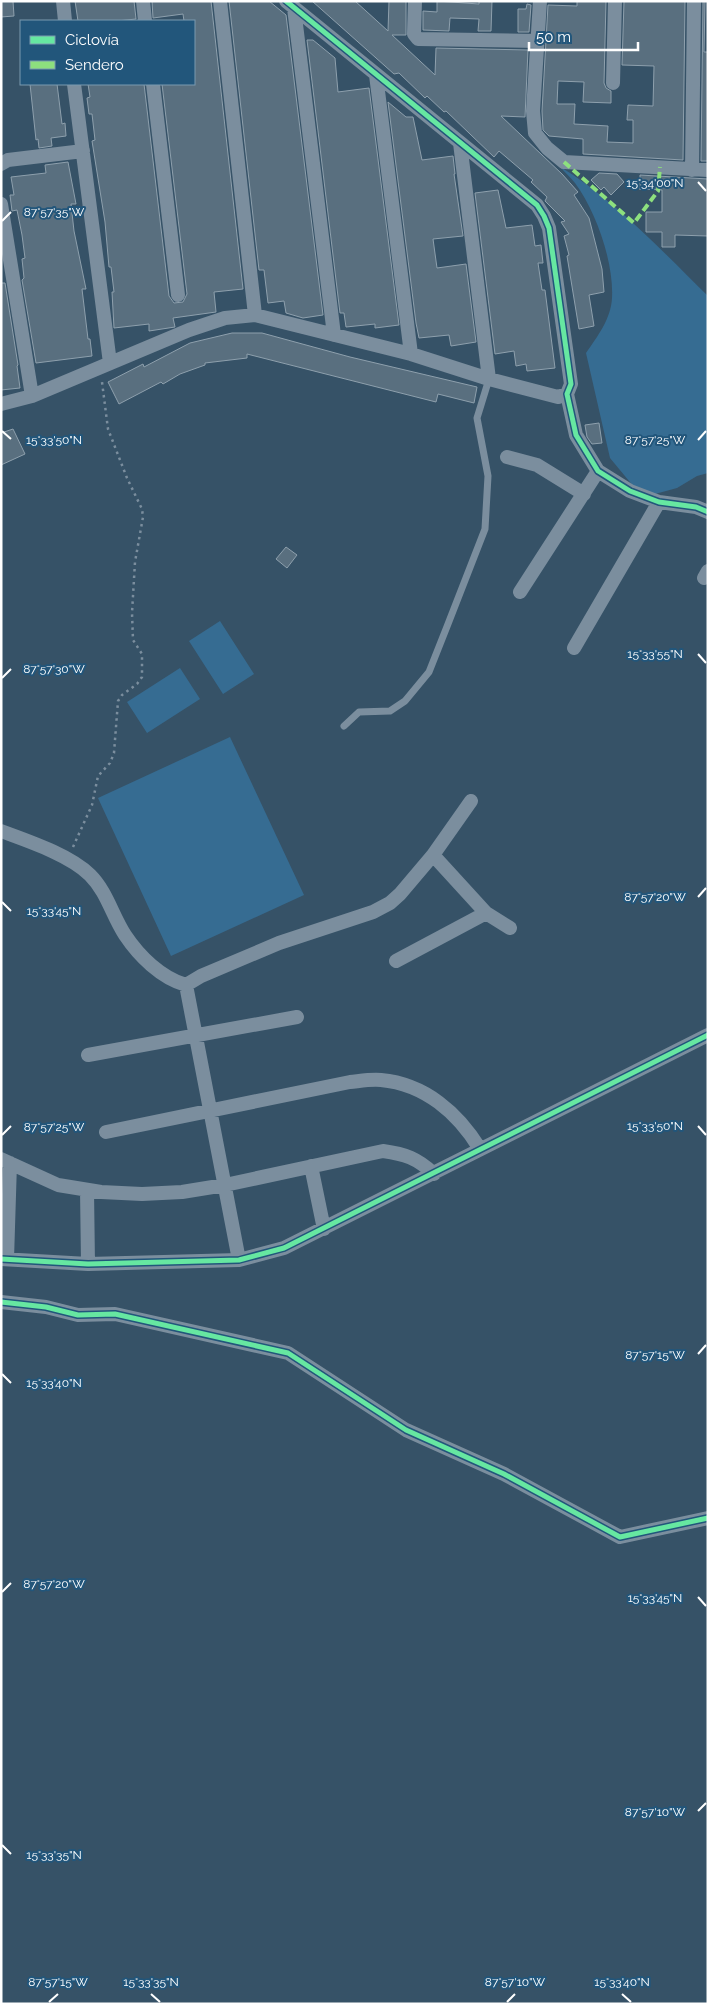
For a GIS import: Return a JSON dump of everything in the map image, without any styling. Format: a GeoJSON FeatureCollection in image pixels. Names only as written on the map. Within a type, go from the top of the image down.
{"type":"FeatureCollection","features":[{"type":"Feature","properties":{"kind":"street"},"geometry":{"type":"LineString","coordinates":[[63,1],[65,20]]}},
{"type":"Feature","properties":{"kind":"street"},"geometry":{"type":"LineString","coordinates":[[143,1],[145,20]]}},
{"type":"Feature","properties":{"kind":"street"},"geometry":{"type":"LineString","coordinates":[[220,1],[255,315]]}},
{"type":"Feature","properties":{"kind":"street"},"geometry":{"type":"LineString","coordinates":[[415,1],[414,34],[418,39],[538,42]]}},
{"type":"Feature","properties":{"kind":"street"},"geometry":{"type":"LineString","coordinates":[[540,1],[533,111],[535,133],[547,148],[564,162],[708,170]]}},
{"type":"Feature","properties":{"kind":"street"},"geometry":{"type":"LineString","coordinates":[[613,83],[615,1]]}},
{"type":"Feature","properties":{"kind":"street"},"geometry":{"type":"LineString","coordinates":[[692,170],[694,1]]}},
{"type":"Feature","properties":{"kind":"street"},"geometry":{"type":"LineString","coordinates":[[290,5],[334,335]]}},
{"type":"Feature","properties":{"kind":"street"},"geometry":{"type":"LineString","coordinates":[[290,5],[537,205],[544,216],[548,228],[571,384],[567,394],[576,435],[598,472],[630,491],[660,502],[696,507],[708,512]]}},
{"type":"Feature","properties":{"kind":"street"},"geometry":{"type":"LineString","coordinates":[[376,75],[411,354]]}},
{"type":"Feature","properties":{"kind":"street"},"geometry":{"type":"LineString","coordinates":[[74,85],[83,151],[105,366]]}},
{"type":"Feature","properties":{"kind":"street"},"geometry":{"type":"LineString","coordinates":[[153,85],[178,295]]}},
{"type":"Feature","properties":{"kind":"street"},"geometry":{"type":"LineString","coordinates":[[460,143],[489,379]]}},
{"type":"Feature","properties":{"kind":"street"},"geometry":{"type":"LineString","coordinates":[[1,164],[8,160],[83,151]]}},
{"type":"Feature","properties":{"kind":"street"},"geometry":{"type":"LineString","coordinates":[[1,204],[32,396]]}},
{"type":"Feature","properties":{"kind":"street"},"geometry":{"type":"LineString","coordinates":[[1,404],[32,396],[189,330],[225,318],[255,315],[411,354],[489,379],[558,397],[567,394]]}},
{"type":"Feature","properties":{"kind":"street"},"geometry":{"type":"LineString","coordinates":[[507,457],[537,465],[584,494]]}},
{"type":"Feature","properties":{"kind":"street"},"geometry":{"type":"LineString","coordinates":[[520,592],[598,472]]}},
{"type":"Feature","properties":{"kind":"street"},"geometry":{"type":"LineString","coordinates":[[574,648],[660,502]]}},
{"type":"Feature","properties":{"kind":"street"},"geometry":{"type":"LineString","coordinates":[[1,831],[46,848],[89,874],[104,892],[125,935],[148,963],[174,981],[186,984],[279,943],[373,912],[400,894],[434,855],[471,801]]}},
{"type":"Feature","properties":{"kind":"street"},"geometry":{"type":"LineString","coordinates":[[434,855],[486,912],[510,928]]}},
{"type":"Feature","properties":{"kind":"street"},"geometry":{"type":"LineString","coordinates":[[396,961],[486,912]]}},
{"type":"Feature","properties":{"kind":"street"},"geometry":{"type":"LineString","coordinates":[[186,984],[239,1260]]}},
{"type":"Feature","properties":{"kind":"street"},"geometry":{"type":"LineString","coordinates":[[88,1055],[297,1017]]}},
{"type":"Feature","properties":{"kind":"street"},"geometry":{"type":"LineString","coordinates":[[434,1174],[424,1165],[403,1154],[383,1151],[182,1192],[142,1194],[87,1190],[58,1185],[6,1161],[4,1259],[88,1264],[239,1260],[284,1248],[324,1230],[434,1174],[480,1149],[708,1034]]}},
{"type":"Feature","properties":{"kind":"street"},"geometry":{"type":"LineString","coordinates":[[106,1132],[350,1082],[380,1080],[408,1085],[438,1102],[467,1127],[480,1149]]}},
{"type":"Feature","properties":{"kind":"street"},"geometry":{"type":"LineString","coordinates":[[311,1166],[324,1230]]}},
{"type":"Feature","properties":{"kind":"street"},"geometry":{"type":"LineString","coordinates":[[87,1190],[88,1264]]}},
{"type":"Feature","properties":{"kind":"street"},"geometry":{"type":"LineString","coordinates":[[1,1302],[46,1307],[78,1314],[115,1314],[288,1353],[406,1430],[504,1474],[620,1537],[708,1518]]}},
{"type":"Feature","properties":{"kind":"lane"},"geometry":{"type":"LineString","coordinates":[[344,726],[359,712],[390,711],[405,701],[429,672],[484,529],[488,476],[476,418],[489,379]]}},
{"type":"Feature","properties":{"kind":"path"},"geometry":{"type":"LineString","coordinates":[[67,860],[92,805],[98,776],[110,763],[114,753],[118,701],[142,677],[142,654],[133,640],[132,613],[135,562],[143,517],[142,508],[127,478],[108,429],[105,366]]}},
{"type":"Feature","properties":{"kind":"shaded area"},"geometry":{"type":"Polygon","coordinates":[[[559,166],[579,179],[618,210],[708,296],[708,473],[697,476],[677,488],[655,494],[634,487],[610,458],[586,353],[603,327],[611,306],[612,284],[610,269],[602,238],[590,208],[575,183],[559,166]]]}},
{"type":"Feature","properties":{"kind":"shaded area"},"geometry":{"type":"Polygon","coordinates":[[[220,621],[254,674],[223,694],[189,641],[220,621]]]}},
{"type":"Feature","properties":{"kind":"shaded area"},"geometry":{"type":"Polygon","coordinates":[[[180,668],[200,699],[147,733],[127,702],[180,668]]]}},
{"type":"Feature","properties":{"kind":"shaded area"},"geometry":{"type":"Polygon","coordinates":[[[230,737],[304,895],[171,956],[98,798],[230,737]]]}},
{"type":"Feature","properties":{"kind":"building"},"geometry":{"type":"Polygon","coordinates":[[[1,1],[13,1],[14,16],[1,17],[1,1]]]}},
{"type":"Feature","properties":{"kind":"building"},"geometry":{"type":"Polygon","coordinates":[[[75,1],[134,1],[136,19],[78,20],[75,1]]]}},
{"type":"Feature","properties":{"kind":"building"},"geometry":{"type":"Polygon","coordinates":[[[152,1],[211,1],[243,289],[214,292],[216,312],[173,318],[175,327],[149,331],[149,324],[114,328],[112,292],[114,292],[92,141],[95,140],[92,114],[89,114],[87,98],[90,97],[88,85],[144,85],[169,296],[174,303],[183,302],[187,294],[162,85],[195,85],[195,20],[184,20],[183,14],[153,18],[152,1]]]}},
{"type":"Feature","properties":{"kind":"building"},"geometry":{"type":"Polygon","coordinates":[[[229,1],[269,1],[286,15],[323,315],[303,318],[286,313],[284,301],[268,303],[264,270],[259,270],[229,1]]]}},
{"type":"Feature","properties":{"kind":"building"},"geometry":{"type":"Polygon","coordinates":[[[312,1],[355,1],[388,31],[389,1],[406,1],[406,35],[392,35],[435,75],[436,48],[528,50],[525,117],[501,116],[562,174],[578,192],[574,195],[589,218],[602,269],[604,292],[589,295],[594,326],[579,329],[567,256],[569,255],[564,236],[569,234],[561,222],[565,221],[545,201],[547,197],[531,182],[533,180],[499,151],[494,157],[446,111],[444,112],[427,96],[425,98],[399,73],[394,74],[312,1]]]}},
{"type":"Feature","properties":{"kind":"building"},"geometry":{"type":"Polygon","coordinates":[[[437,1],[479,4],[479,1],[492,1],[491,31],[478,31],[479,19],[450,18],[449,31],[423,30],[423,11],[437,12],[437,1]]]}},
{"type":"Feature","properties":{"kind":"building"},"geometry":{"type":"Polygon","coordinates":[[[577,1],[606,1],[604,83],[606,88],[611,91],[611,103],[583,102],[584,82],[558,81],[557,104],[575,104],[574,124],[608,126],[607,142],[633,143],[633,120],[627,120],[628,105],[653,106],[654,66],[622,65],[624,1],[685,1],[683,160],[583,154],[583,139],[549,136],[543,130],[542,111],[548,5],[577,6],[577,1]]]}},
{"type":"Feature","properties":{"kind":"building"},"geometry":{"type":"Polygon","coordinates":[[[703,1],[705,1],[704,52],[708,52],[708,161],[701,161],[703,1]]]}},
{"type":"Feature","properties":{"kind":"building"},"geometry":{"type":"Polygon","coordinates":[[[527,4],[531,5],[529,32],[518,32],[518,9],[526,9],[527,4]]]}},
{"type":"Feature","properties":{"kind":"building"},"geometry":{"type":"Polygon","coordinates":[[[307,40],[313,40],[335,58],[338,92],[369,88],[399,325],[375,328],[375,324],[346,327],[344,313],[340,313],[307,40]]]}},
{"type":"Feature","properties":{"kind":"building"},"geometry":{"type":"Polygon","coordinates":[[[30,85],[57,85],[62,124],[65,123],[66,136],[51,138],[52,146],[39,148],[38,139],[36,140],[30,85]]]}},
{"type":"Feature","properties":{"kind":"building"},"geometry":{"type":"Polygon","coordinates":[[[388,102],[406,117],[413,117],[422,160],[453,156],[463,236],[433,239],[437,268],[466,264],[476,342],[451,346],[449,335],[419,338],[388,102]]]}},
{"type":"Feature","properties":{"kind":"building"},"geometry":{"type":"Polygon","coordinates":[[[68,162],[76,204],[71,204],[74,231],[86,289],[82,289],[92,356],[36,363],[22,280],[24,278],[22,259],[25,258],[22,235],[17,210],[12,211],[10,195],[14,195],[11,177],[46,173],[45,165],[68,162]]]}},
{"type":"Feature","properties":{"kind":"building"},"geometry":{"type":"Polygon","coordinates":[[[599,173],[617,174],[624,182],[611,195],[604,187],[601,190],[591,180],[599,173]]]}},
{"type":"Feature","properties":{"kind":"building"},"geometry":{"type":"Polygon","coordinates":[[[640,175],[708,179],[708,236],[675,235],[675,247],[662,247],[662,232],[646,232],[646,212],[662,212],[662,190],[646,189],[646,184],[640,190],[640,175]]]}},
{"type":"Feature","properties":{"kind":"building"},"geometry":{"type":"Polygon","coordinates":[[[498,190],[506,228],[532,225],[535,246],[541,245],[543,263],[538,263],[542,290],[545,290],[555,368],[527,371],[526,364],[516,366],[514,351],[495,354],[475,193],[498,190]]]}},
{"type":"Feature","properties":{"kind":"building"},"geometry":{"type":"Polygon","coordinates":[[[1,283],[5,283],[20,388],[1,390],[1,283]]]}},
{"type":"Feature","properties":{"kind":"building"},"geometry":{"type":"Polygon","coordinates":[[[232,333],[262,333],[350,357],[477,387],[474,403],[438,394],[436,402],[247,354],[247,358],[205,363],[205,365],[180,374],[163,384],[161,382],[119,404],[108,382],[143,364],[144,367],[190,343],[232,333]]]}},
{"type":"Feature","properties":{"kind":"building"},"geometry":{"type":"Polygon","coordinates":[[[599,423],[602,443],[592,444],[587,437],[585,425],[599,423]]]}},
{"type":"Feature","properties":{"kind":"building"},"geometry":{"type":"Polygon","coordinates":[[[13,429],[25,454],[1,465],[1,433],[13,429]]]}},
{"type":"Feature","properties":{"kind":"building"},"geometry":{"type":"Polygon","coordinates":[[[286,547],[297,555],[287,568],[276,559],[286,547]]]}},
{"type":"Feature","properties":{"kind":"marked path"},"geometry":{"type":"LineString","coordinates":[[564,162],[634,223],[658,191],[660,167]]}},
{"type":"Feature","properties":{"kind":"cycle path"},"geometry":{"type":"LineString","coordinates":[[286,1],[537,205],[549,228],[571,384],[567,394],[576,435],[598,471],[630,491],[659,502],[696,507],[708,512]]}},
{"type":"Feature","properties":{"kind":"cycle path"},"geometry":{"type":"LineString","coordinates":[[1,1259],[88,1264],[239,1260],[284,1248],[708,1035]]}},
{"type":"Feature","properties":{"kind":"cycle path"},"geometry":{"type":"LineString","coordinates":[[1,1302],[46,1307],[78,1315],[115,1314],[288,1353],[406,1430],[504,1474],[620,1537],[708,1518]]}}]}
